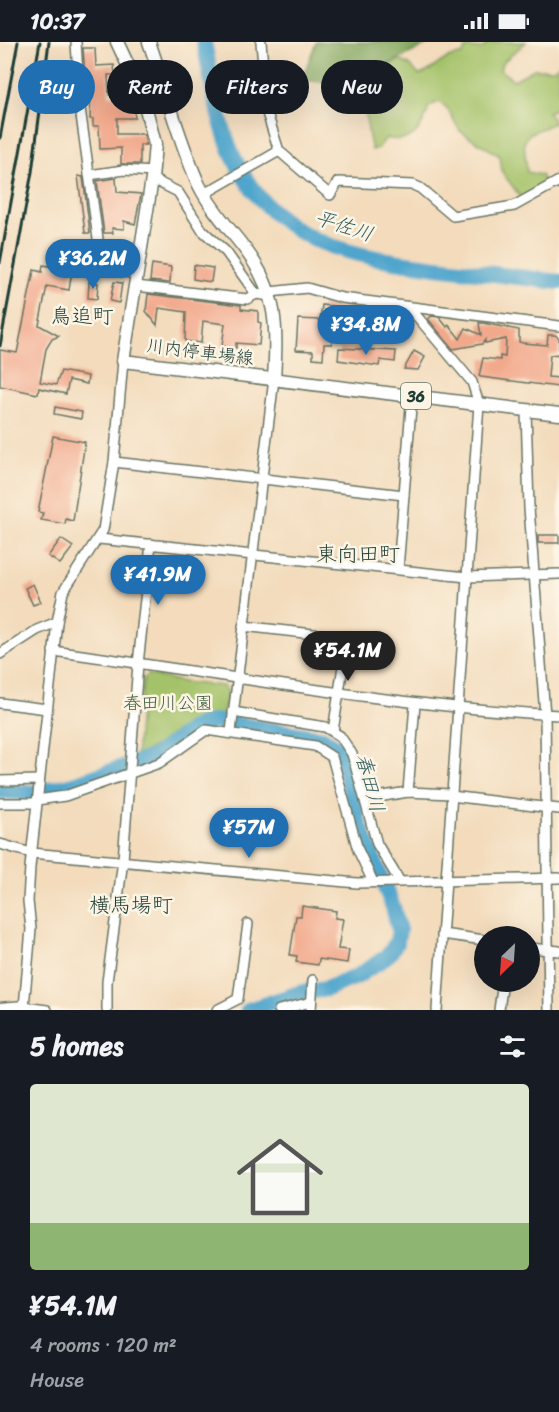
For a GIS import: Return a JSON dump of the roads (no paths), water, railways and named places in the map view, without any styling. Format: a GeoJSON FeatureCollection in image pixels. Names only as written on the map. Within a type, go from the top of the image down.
{"type":"FeatureCollection","features":[{"type":"Feature","properties":{"kind":"main road"},"geometry":{"type":"LineString","coordinates":[[117,42],[143,97],[155,136],[152,175],[123,361]]}},
{"type":"Feature","properties":{"kind":"main road"},"geometry":{"type":"LineString","coordinates":[[150,42],[176,126],[204,194],[256,263],[271,294],[276,322],[274,379]]}},
{"type":"Feature","properties":{"kind":"main road","name":"川内停車場線"},"geometry":{"type":"LineString","coordinates":[[123,361],[274,379]]}},
{"type":"Feature","properties":{"kind":"main road","name":"36"},"geometry":{"type":"LineString","coordinates":[[274,379],[559,414]]}},
{"type":"Feature","properties":{"kind":"main road"},"geometry":{"type":"LineString","coordinates":[[0,1009],[24,1009]]}},
{"type":"Feature","properties":{"kind":"street"},"geometry":{"type":"LineString","coordinates":[[76,42],[80,108],[102,268],[136,280],[247,299],[256,294],[307,288],[342,298],[559,326]]}},
{"type":"Feature","properties":{"kind":"street"},"geometry":{"type":"LineString","coordinates":[[261,42],[267,113],[279,151],[330,195],[338,183],[413,185],[420,188],[453,216],[514,206],[559,181]]}},
{"type":"Feature","properties":{"kind":"street"},"geometry":{"type":"LineString","coordinates":[[204,194],[279,151]]}},
{"type":"Feature","properties":{"kind":"street"},"geometry":{"type":"LineString","coordinates":[[89,175],[124,170],[152,175],[178,192],[202,230],[226,252],[256,294]]}},
{"type":"Feature","properties":{"kind":"street"},"geometry":{"type":"LineString","coordinates":[[410,308],[472,382],[479,404],[436,1010]]}},
{"type":"Feature","properties":{"kind":"street"},"geometry":{"type":"LineString","coordinates":[[47,1010],[24,1009],[31,929],[28,901],[31,853],[53,651],[63,592],[99,539],[105,522],[114,462],[123,361]]}},
{"type":"Feature","properties":{"kind":"street"},"geometry":{"type":"LineString","coordinates":[[231,730],[274,379]]}},
{"type":"Feature","properties":{"kind":"street"},"geometry":{"type":"LineString","coordinates":[[398,569],[412,395]]}},
{"type":"Feature","properties":{"kind":"street"},"geometry":{"type":"LineString","coordinates":[[526,410],[534,575],[545,714],[549,1010]]}},
{"type":"Feature","properties":{"kind":"street"},"geometry":{"type":"LineString","coordinates":[[114,462],[404,495]]}},
{"type":"Feature","properties":{"kind":"street"},"geometry":{"type":"LineString","coordinates":[[99,539],[467,577],[559,574]]}},
{"type":"Feature","properties":{"kind":"street"},"geometry":{"type":"LineString","coordinates":[[107,1010],[107,981],[123,860],[138,664],[152,544]]}},
{"type":"Feature","properties":{"kind":"street"},"geometry":{"type":"LineString","coordinates":[[0,654],[37,630],[57,622]]}},
{"type":"Feature","properties":{"kind":"street"},"geometry":{"type":"LineString","coordinates":[[243,626],[332,636],[345,653],[333,731]]}},
{"type":"Feature","properties":{"kind":"street"},"geometry":{"type":"LineString","coordinates":[[53,651],[415,704],[559,715]]}},
{"type":"Feature","properties":{"kind":"street"},"geometry":{"type":"LineString","coordinates":[[0,703],[47,709]]}},
{"type":"Feature","properties":{"kind":"street"},"geometry":{"type":"LineString","coordinates":[[408,792],[415,704]]}},
{"type":"Feature","properties":{"kind":"street"},"geometry":{"type":"LineString","coordinates":[[232,714],[325,727],[347,743],[352,753],[377,844],[396,880]]}},
{"type":"Feature","properties":{"kind":"street"},"geometry":{"type":"LineString","coordinates":[[0,803],[64,796],[169,758],[200,732],[231,730],[315,746],[328,752],[332,757],[358,850],[375,882]]}},
{"type":"Feature","properties":{"kind":"street"},"geometry":{"type":"LineString","coordinates":[[0,781],[39,782]]}},
{"type":"Feature","properties":{"kind":"street"},"geometry":{"type":"LineString","coordinates":[[365,799],[408,792],[451,795],[559,809]]}},
{"type":"Feature","properties":{"kind":"street"},"geometry":{"type":"LineString","coordinates":[[0,844],[31,853],[375,882],[559,878]]}},
{"type":"Feature","properties":{"kind":"street"},"geometry":{"type":"LineString","coordinates":[[217,1010],[238,999],[248,924]]}},
{"type":"Feature","properties":{"kind":"street"},"geometry":{"type":"LineString","coordinates":[[442,934],[474,939]]}},
{"type":"Feature","properties":{"kind":"street"},"geometry":{"type":"LineString","coordinates":[[540,950],[559,951]]}},
{"type":"Feature","properties":{"kind":"street"},"geometry":{"type":"LineString","coordinates":[[279,1010],[311,1003],[313,982]]}},
{"type":"Feature","properties":{"kind":"street"},"geometry":{"type":"LineString","coordinates":[[499,1010],[501,992]]}},
{"type":"Feature","properties":{"kind":"waterway","name":"平佐川"},"geometry":{"type":"LineString","coordinates":[[204,42],[220,117],[235,160],[252,189],[272,211],[295,229],[320,242],[375,258],[559,282]]}},
{"type":"Feature","properties":{"kind":"waterway","name":"春田川"},"geometry":{"type":"LineString","coordinates":[[0,791],[30,793],[70,785],[155,756],[195,727],[215,721],[323,738],[340,750],[359,823],[393,907],[399,930],[397,941],[390,953],[356,977],[326,989],[299,993],[248,1010]]}},
{"type":"Feature","properties":{"kind":"railway"},"geometry":{"type":"LineString","coordinates":[[0,138],[18,42]]}},
{"type":"Feature","properties":{"kind":"railway"},"geometry":{"type":"LineString","coordinates":[[0,263],[40,42]]}},
{"type":"Feature","properties":{"kind":"railway"},"geometry":{"type":"LineString","coordinates":[[0,346],[32,172],[49,42]]}},
{"type":"Feature","properties":{"kind":"district","name":"鳥追町"},"geometry":{"type":"Point","coordinates":[82,316]}},
{"type":"Feature","properties":{"kind":"district","name":"東向田町"},"geometry":{"type":"Point","coordinates":[358,554]}},
{"type":"Feature","properties":{"kind":"district","name":"横馬場町"},"geometry":{"type":"Point","coordinates":[131,905]}},
{"type":"Feature","properties":{"kind":"park label","name":"春田川公園"},"geometry":{"type":"Point","coordinates":[168,703]}}]}
